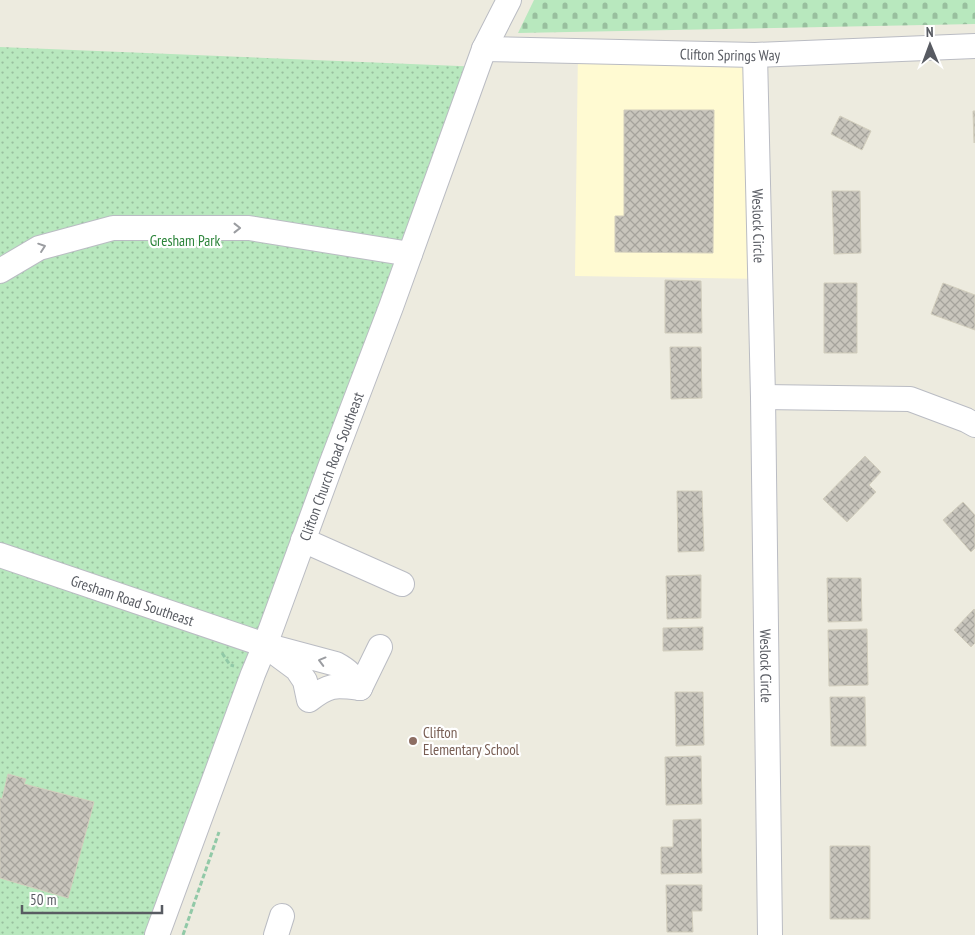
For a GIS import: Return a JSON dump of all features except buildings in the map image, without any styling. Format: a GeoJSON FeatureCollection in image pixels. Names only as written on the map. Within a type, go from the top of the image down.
{"type":"FeatureCollection","features":[{"type":"Feature","properties":{"kind":"street","name":"Clifton Church Road Southeast"},"geometry":{"type":"LineString","coordinates":[[156,935],[410,254],[484,49],[509,0]]}},
{"type":"Feature","properties":{"kind":"street","name":"Clifton Springs Way"},"geometry":{"type":"LineString","coordinates":[[484,49],[755,55],[975,46]]}},
{"type":"Feature","properties":{"kind":"street","name":"Weslock Circle"},"geometry":{"type":"LineString","coordinates":[[755,55],[763,397],[770,935]]}},
{"type":"Feature","properties":{"kind":"street"},"geometry":{"type":"LineString","coordinates":[[0,271],[39,248],[113,228],[250,228],[410,254]]}},
{"type":"Feature","properties":{"kind":"street"},"geometry":{"type":"LineString","coordinates":[[763,397],[910,399],[975,425]]}},
{"type":"Feature","properties":{"kind":"street"},"geometry":{"type":"LineString","coordinates":[[304,540],[402,584]]}},
{"type":"Feature","properties":{"kind":"street","name":"Gresham Road Southeast"},"geometry":{"type":"LineString","coordinates":[[0,554],[265,645]]}},
{"type":"Feature","properties":{"kind":"street"},"geometry":{"type":"LineString","coordinates":[[265,645],[336,664],[352,675],[360,688]]}},
{"type":"Feature","properties":{"kind":"street"},"geometry":{"type":"LineString","coordinates":[[265,645],[297,669],[305,681],[309,700],[321,690],[330,686],[360,688]]}},
{"type":"Feature","properties":{"kind":"street"},"geometry":{"type":"LineString","coordinates":[[360,688],[380,648]]}},
{"type":"Feature","properties":{"kind":"shaded area"},"geometry":{"type":"Polygon","coordinates":[[[758,48],[767,279],[575,276],[578,49],[758,48]]]}},
{"type":"Feature","properties":{"kind":"green space"},"geometry":{"type":"Polygon","coordinates":[[[534,0],[975,0],[975,24],[518,33],[534,0]]]}},
{"type":"Feature","properties":{"kind":"green space","name":"Gresham Park"},"geometry":{"type":"Polygon","coordinates":[[[0,47],[483,67],[157,935],[0,935],[0,47]]]}},
{"type":"Feature","properties":{"kind":"place","name":"Clifton Elementary School"},"geometry":{"type":"Point","coordinates":[413,741]}}]}
